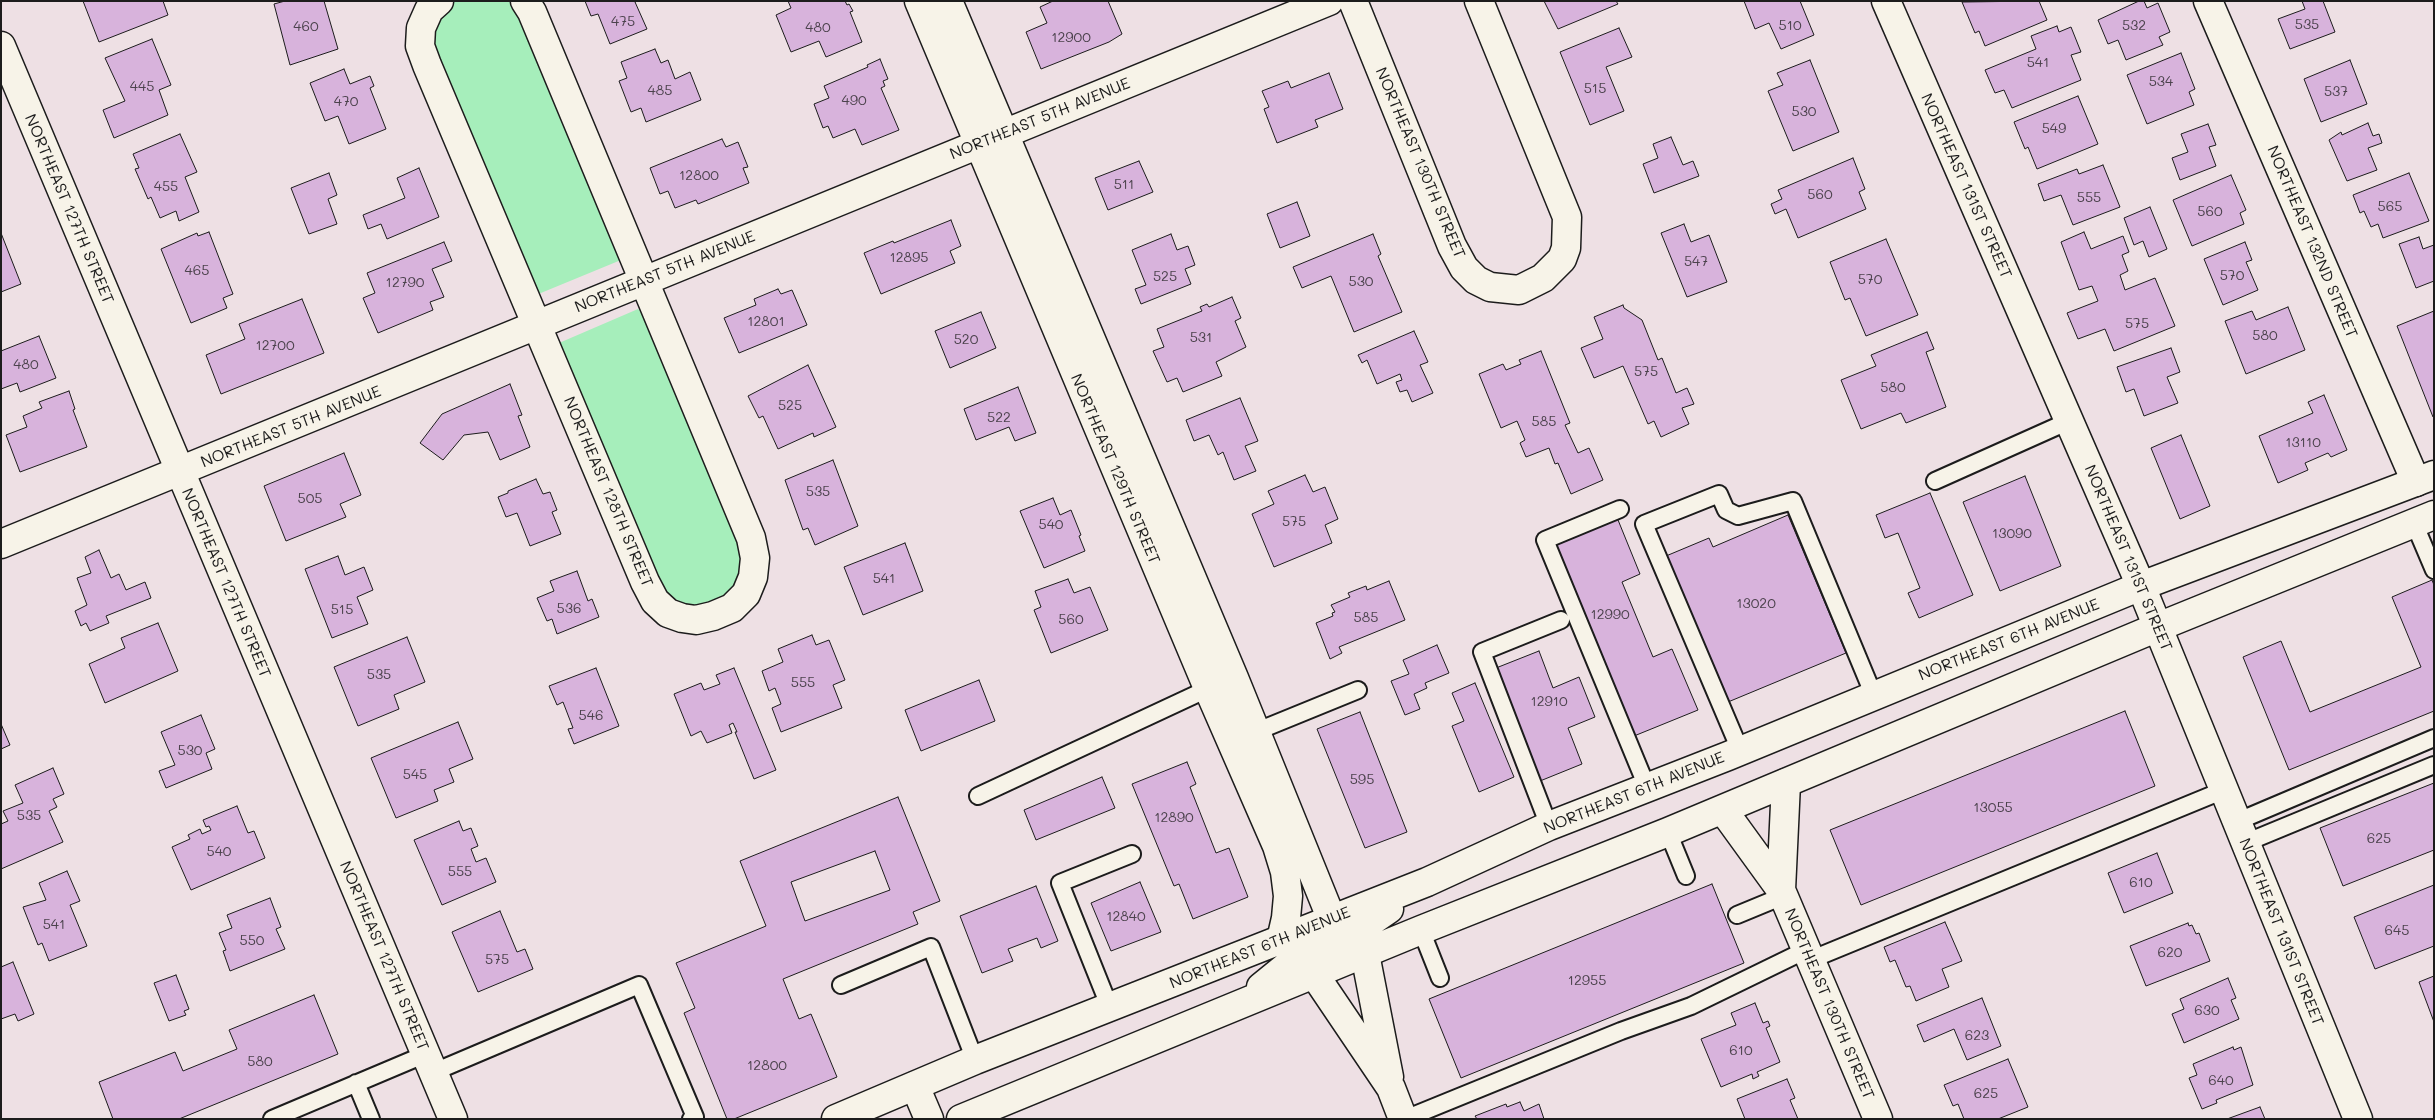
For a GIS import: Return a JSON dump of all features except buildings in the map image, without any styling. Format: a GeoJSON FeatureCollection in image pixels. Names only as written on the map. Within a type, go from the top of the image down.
{"type":"FeatureCollection","features":[{"type":"Feature","properties":{"kind":"street","name":"NORTHEAST 128TH STREET"},"geometry":{"type":"LineString","coordinates":[[439,1],[429,10],[422,28],[420,46],[422,52],[645,582],[655,601],[668,613],[696,620],[720,614],[732,608],[746,594],[750,586],[755,558],[751,538],[532,12],[525,1]]}},
{"type":"Feature","properties":{"kind":"street","name":"NORTHEAST 129TH STREET"},"geometry":{"type":"LineString","coordinates":[[919,1],[1208,688],[1277,846],[1285,872],[1288,896],[1281,940]]}},
{"type":"Feature","properties":{"kind":"street","name":"NORTHEAST 129TH STREET"},"geometry":{"type":"LineString","coordinates":[[948,1],[1234,678],[1332,920]]}},
{"type":"Feature","properties":{"kind":"street","name":"NORTHEAST 5TH AVENUE"},"geometry":{"type":"LineString","coordinates":[[1,544],[179,473],[1329,1]]}},
{"type":"Feature","properties":{"kind":"street","name":"NORTHEAST 130TH STREET"},"geometry":{"type":"LineString","coordinates":[[1353,1],[1452,246],[1464,268],[1476,280],[1490,287],[1519,290],[1544,278],[1562,259],[1566,248],[1566,217],[1479,1]]}},
{"type":"Feature","properties":{"kind":"street","name":"NORTHEAST 131ST STREET"},"geometry":{"type":"LineString","coordinates":[[1886,1],[2141,586],[2358,1119]]}},
{"type":"Feature","properties":{"kind":"street","name":"NORTHEAST 132ND STREET"},"geometry":{"type":"LineString","coordinates":[[2208,1],[2425,478]]}},
{"type":"Feature","properties":{"kind":"street","name":"NORTHEAST 127TH STREET"},"geometry":{"type":"LineString","coordinates":[[1,46],[179,473],[453,1119]]}},
{"type":"Feature","properties":{"kind":"street","name":"NORTHEAST 6TH AVENUE"},"geometry":{"type":"LineString","coordinates":[[836,1119],[976,1060],[1427,882],[1550,826],[2141,586],[2425,478]]}},
{"type":"Feature","properties":{"kind":"street"},"geometry":{"type":"LineString","coordinates":[[961,1119],[1421,930],[1723,810],[2158,627],[2424,519]]}},
{"type":"Feature","properties":{"kind":"street","name":"NORTHEAST 130TH STREET"},"geometry":{"type":"LineString","coordinates":[[1782,893],[1786,783]]}},
{"type":"Feature","properties":{"kind":"street","name":"NORTHEAST 130TH STREET"},"geometry":{"type":"LineString","coordinates":[[1723,810],[1782,893],[1878,1119]]}},
{"type":"Feature","properties":{"kind":"street"},"geometry":{"type":"LineString","coordinates":[[1314,974],[1346,938],[1427,882]]}},
{"type":"Feature","properties":{"kind":"street"},"geometry":{"type":"LineString","coordinates":[[1241,1004],[1309,948],[1332,920]]}},
{"type":"Feature","properties":{"kind":"street"},"geometry":{"type":"LineString","coordinates":[[1364,954],[1391,1088]]}},
{"type":"Feature","properties":{"kind":"street"},"geometry":{"type":"LineString","coordinates":[[1314,974],[1391,1088],[1404,1119]]}},
{"type":"Feature","properties":{"kind":"street"},"geometry":{"type":"LineString","coordinates":[[915,1086],[929,1119]]}},
{"type":"Feature","properties":{"kind":"lane"},"geometry":{"type":"LineString","coordinates":[[1935,481],[2069,421]]}},
{"type":"Feature","properties":{"kind":"lane"},"geometry":{"type":"LineString","coordinates":[[1740,750],[1644,524],[1719,494],[1726,510],[1738,516],[1793,501],[1874,696]]}},
{"type":"Feature","properties":{"kind":"lane"},"geometry":{"type":"LineString","coordinates":[[1620,509],[1545,540],[1647,788]]}},
{"type":"Feature","properties":{"kind":"lane"},"geometry":{"type":"LineString","coordinates":[[2424,519],[2434,570]]}},
{"type":"Feature","properties":{"kind":"lane"},"geometry":{"type":"LineString","coordinates":[[1550,826],[1482,652],[1562,620]]}},
{"type":"Feature","properties":{"kind":"lane"},"geometry":{"type":"LineString","coordinates":[[978,796],[1208,688],[1234,678]]}},
{"type":"Feature","properties":{"kind":"lane"},"geometry":{"type":"LineString","coordinates":[[1256,732],[1358,690]]}},
{"type":"Feature","properties":{"kind":"lane"},"geometry":{"type":"LineString","coordinates":[[2241,833],[2434,738]]}},
{"type":"Feature","properties":{"kind":"lane"},"geometry":{"type":"LineString","coordinates":[[2241,833],[2434,765]]}},
{"type":"Feature","properties":{"kind":"lane"},"geometry":{"type":"LineString","coordinates":[[1404,1119],[1621,1031],[1691,1006],[1808,956],[2224,790]]}},
{"type":"Feature","properties":{"kind":"lane"},"geometry":{"type":"LineString","coordinates":[[1668,832],[1686,876]]}},
{"type":"Feature","properties":{"kind":"lane"},"geometry":{"type":"LineString","coordinates":[[1110,1008],[1060,883],[1132,854]]}},
{"type":"Feature","properties":{"kind":"lane"},"geometry":{"type":"LineString","coordinates":[[1737,914],[1782,893]]}},
{"type":"Feature","properties":{"kind":"lane"},"geometry":{"type":"LineString","coordinates":[[1421,930],[1440,978]]}},
{"type":"Feature","properties":{"kind":"lane"},"geometry":{"type":"LineString","coordinates":[[841,984],[931,947],[976,1060]]}},
{"type":"Feature","properties":{"kind":"lane"},"geometry":{"type":"LineString","coordinates":[[272,1119],[289,1115],[356,1083],[430,1063],[640,985],[696,1117],[691,1119]]}},
{"type":"Feature","properties":{"kind":"lane"},"geometry":{"type":"LineString","coordinates":[[356,1083],[371,1119]]}},
{"type":"Feature","properties":{"kind":"green space"},"geometry":{"type":"Polygon","coordinates":[[[455,1],[512,1],[516,4],[621,260],[536,295],[430,53],[429,27],[444,7],[455,1]]]}},
{"type":"Feature","properties":{"kind":"green space"},"geometry":{"type":"Polygon","coordinates":[[[638,309],[647,316],[742,538],[742,577],[727,597],[700,607],[686,605],[661,591],[559,343],[638,309]]]}}]}
